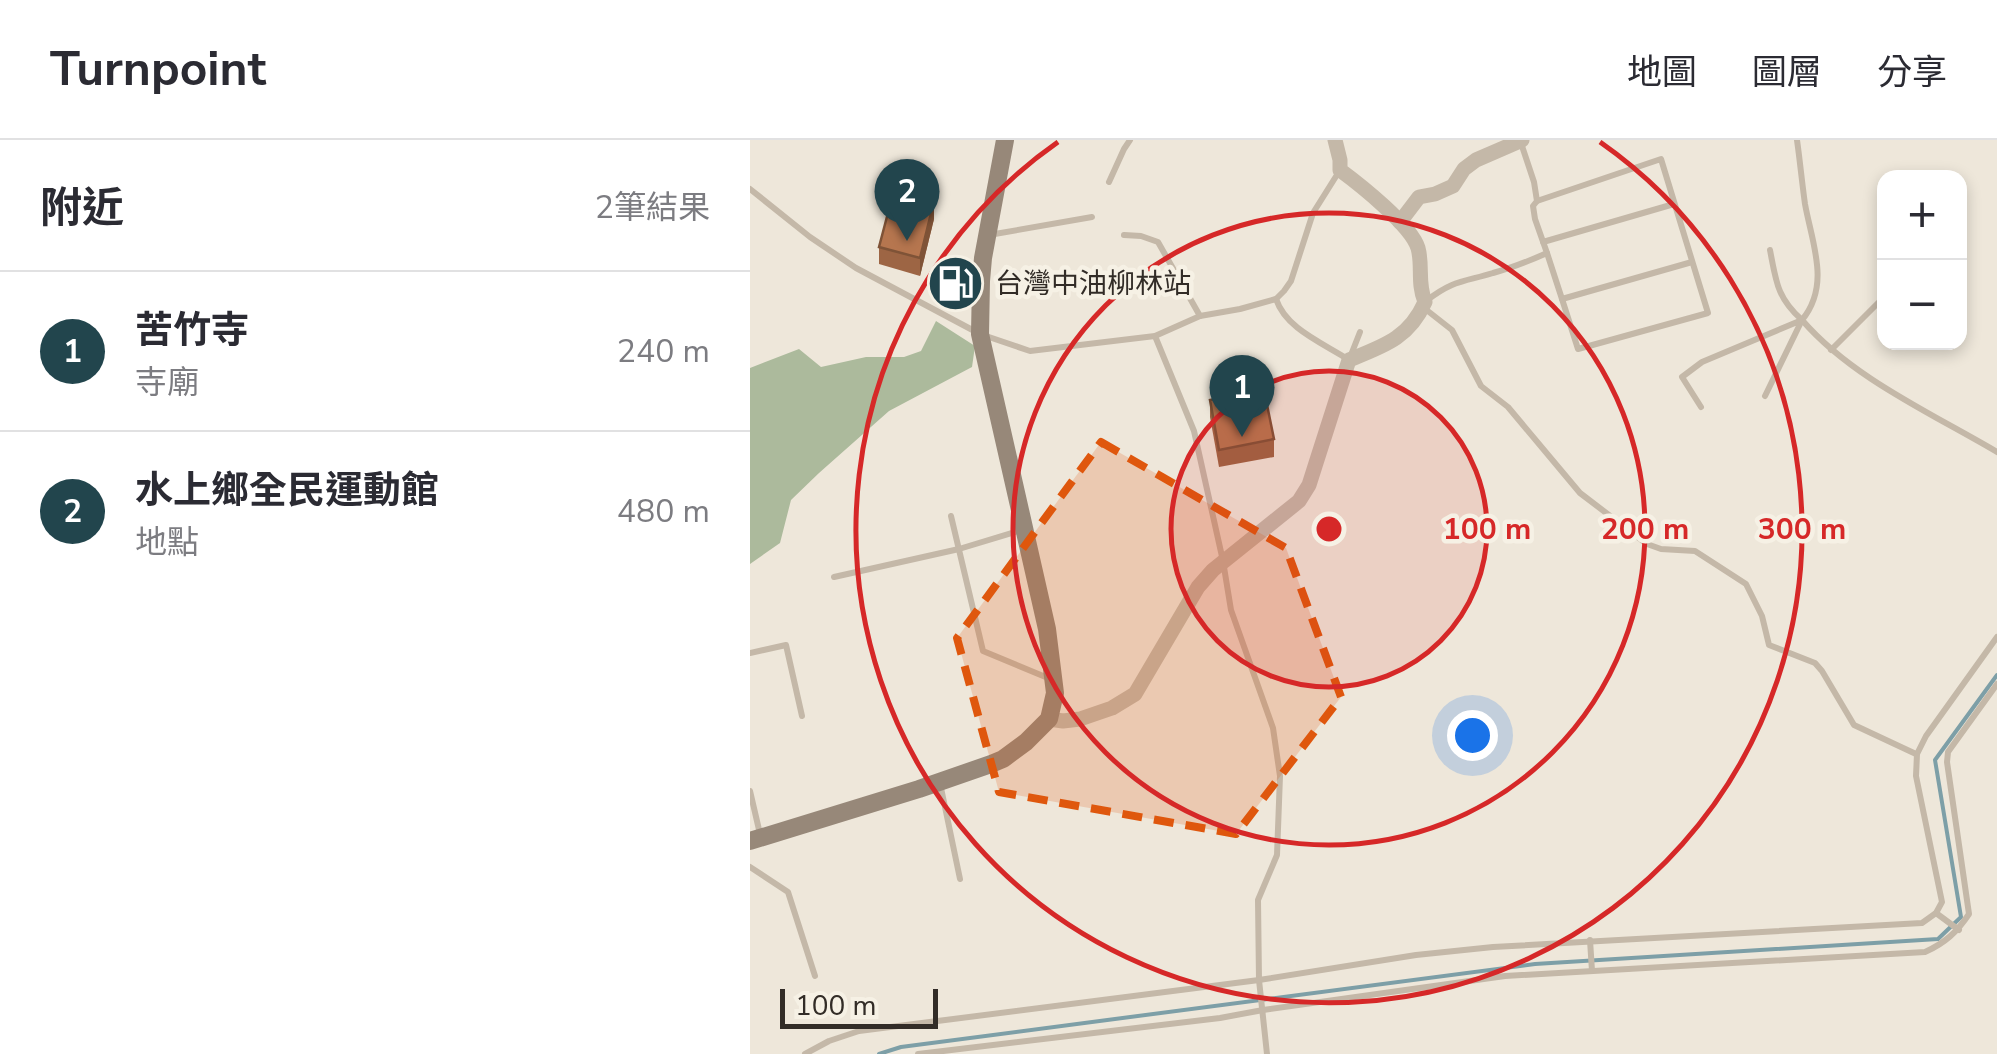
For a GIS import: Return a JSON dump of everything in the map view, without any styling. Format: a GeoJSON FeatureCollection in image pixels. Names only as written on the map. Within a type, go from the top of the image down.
{"type":"FeatureCollection","features":[{"type":"Feature","properties":{"kind":"main road"},"geometry":{"type":"LineString","coordinates":[[755,839],[940,782],[1003,758],[1048,719],[1055,693],[1047,629],[980,334],[980,281],[1005,140]]}},
{"type":"Feature","properties":{"kind":"street"},"geometry":{"type":"LineString","coordinates":[[1048,719],[1062,721],[1096,714],[1135,694],[1190,598],[1213,570],[1298,502],[1312,474],[1349,360],[1389,344],[1420,314],[1424,304],[1416,242],[1400,222],[1340,170],[1335,140]]}},
{"type":"Feature","properties":{"kind":"street"},"geometry":{"type":"LineString","coordinates":[[1400,222],[1419,198],[1453,186],[1464,168],[1521,140]]}},
{"type":"Feature","properties":{"kind":"lane"},"geometry":{"type":"LineString","coordinates":[[1109,182],[1130,140]]}},
{"type":"Feature","properties":{"kind":"lane"},"geometry":{"type":"LineString","coordinates":[[1521,140],[1534,182],[1535,219],[1578,350],[1708,313],[1661,160],[1536,202]]}},
{"type":"Feature","properties":{"kind":"lane"},"geometry":{"type":"LineString","coordinates":[[1765,396],[1811,309],[1819,282],[1797,140]]}},
{"type":"Feature","properties":{"kind":"lane"},"geometry":{"type":"LineString","coordinates":[[750,189],[810,238],[856,268],[980,334],[1030,351],[1155,336],[1200,316],[1276,298],[1291,282],[1314,213],[1340,170]]}},
{"type":"Feature","properties":{"kind":"lane"},"geometry":{"type":"LineString","coordinates":[[1543,242],[1674,204]]}},
{"type":"Feature","properties":{"kind":"lane"},"geometry":{"type":"LineString","coordinates":[[988,236],[1092,217]]}},
{"type":"Feature","properties":{"kind":"lane"},"geometry":{"type":"LineString","coordinates":[[1124,235],[1158,242],[1200,316]]}},
{"type":"Feature","properties":{"kind":"lane"},"geometry":{"type":"LineString","coordinates":[[1770,250],[1778,291],[1790,310],[1831,350],[1849,366],[1997,452]]}},
{"type":"Feature","properties":{"kind":"lane"},"geometry":{"type":"LineString","coordinates":[[1547,253],[1461,280],[1442,288],[1424,304],[1452,330],[1480,386],[1508,408],[1580,493],[1647,544],[1696,551],[1746,584],[1762,616],[1768,645],[1822,671],[1854,725],[1917,754]]}},
{"type":"Feature","properties":{"kind":"lane"},"geometry":{"type":"LineString","coordinates":[[1562,300],[1692,262]]}},
{"type":"Feature","properties":{"kind":"lane"},"geometry":{"type":"LineString","coordinates":[[1276,298],[1280,312],[1291,324],[1349,360],[1360,332]]}},
{"type":"Feature","properties":{"kind":"lane"},"geometry":{"type":"LineString","coordinates":[[1831,350],[1877,304]]}},
{"type":"Feature","properties":{"kind":"lane"},"geometry":{"type":"LineString","coordinates":[[1701,407],[1682,377],[1702,362],[1802,320]]}},
{"type":"Feature","properties":{"kind":"lane"},"geometry":{"type":"LineString","coordinates":[[1155,336],[1194,431],[1230,610],[1274,728],[1280,776],[1278,855],[1258,900],[1259,980],[1267,1054]]}},
{"type":"Feature","properties":{"kind":"lane"},"geometry":{"type":"LineString","coordinates":[[951,516],[983,651],[1054,681]]}},
{"type":"Feature","properties":{"kind":"lane"},"geometry":{"type":"LineString","coordinates":[[834,578],[1024,530]]}},
{"type":"Feature","properties":{"kind":"lane"},"geometry":{"type":"LineString","coordinates":[[804,1054],[859,1031],[1259,980],[1416,955],[1590,940],[1922,923],[1936,913],[1942,902],[1916,776],[1917,754],[1997,637]]}},
{"type":"Feature","properties":{"kind":"lane"},"geometry":{"type":"LineString","coordinates":[[750,653],[786,645],[802,716]]}},
{"type":"Feature","properties":{"kind":"lane"},"geometry":{"type":"LineString","coordinates":[[918,1054],[1220,1018],[1505,976],[1926,952],[1959,930],[1969,914],[1948,752],[1997,684]]}},
{"type":"Feature","properties":{"kind":"lane"},"geometry":{"type":"LineString","coordinates":[[940,782],[960,879]]}},
{"type":"Feature","properties":{"kind":"lane"},"geometry":{"type":"LineString","coordinates":[[750,791],[755,839]]}},
{"type":"Feature","properties":{"kind":"lane"},"geometry":{"type":"LineString","coordinates":[[750,867],[788,892],[815,976]]}},
{"type":"Feature","properties":{"kind":"lane"},"geometry":{"type":"LineString","coordinates":[[1936,913],[1959,930]]}},
{"type":"Feature","properties":{"kind":"lane"},"geometry":{"type":"LineString","coordinates":[[1590,940],[1592,970]]}},
{"type":"Feature","properties":{"kind":"highlighted area"},"geometry":{"type":"Polygon","coordinates":[[[1101,442],[1286,548],[1341,697],[1236,834],[999,792],[957,638],[1101,442]]]}},
{"type":"Feature","properties":{"kind":"green space"},"geometry":{"type":"Polygon","coordinates":[[[936,321],[975,346],[972,367],[889,411],[819,473],[791,500],[780,543],[750,564],[750,368],[799,349],[821,367],[866,357],[904,357],[921,351],[936,321]]]}},
{"type":"Feature","properties":{"kind":"building"},"geometry":{"type":"Polygon","coordinates":[[[894,190],[934,201],[920,258],[879,247],[894,190]]]}},
{"type":"Feature","properties":{"kind":"building"},"geometry":{"type":"Polygon","coordinates":[[[1264,390],[1274,439],[1219,450],[1210,400],[1264,390]]]}},
{"type":"Feature","properties":{"kind":"waterway"},"geometry":{"type":"LineString","coordinates":[[879,1054],[901,1047],[1535,964],[1938,939],[1961,917],[1935,760],[1997,675]]}},
{"type":"Feature","properties":{"kind":"place","name":"水上鄉全民運動館"},"geometry":{"type":"Point","coordinates":[907,241]}},
{"type":"Feature","properties":{"kind":"place","name":"台灣中油柳林站"},"geometry":{"type":"Point","coordinates":[956,284]}},
{"type":"Feature","properties":{"kind":"place","name":"苦竹寺"},"geometry":{"type":"Point","coordinates":[1242,437]}}]}
